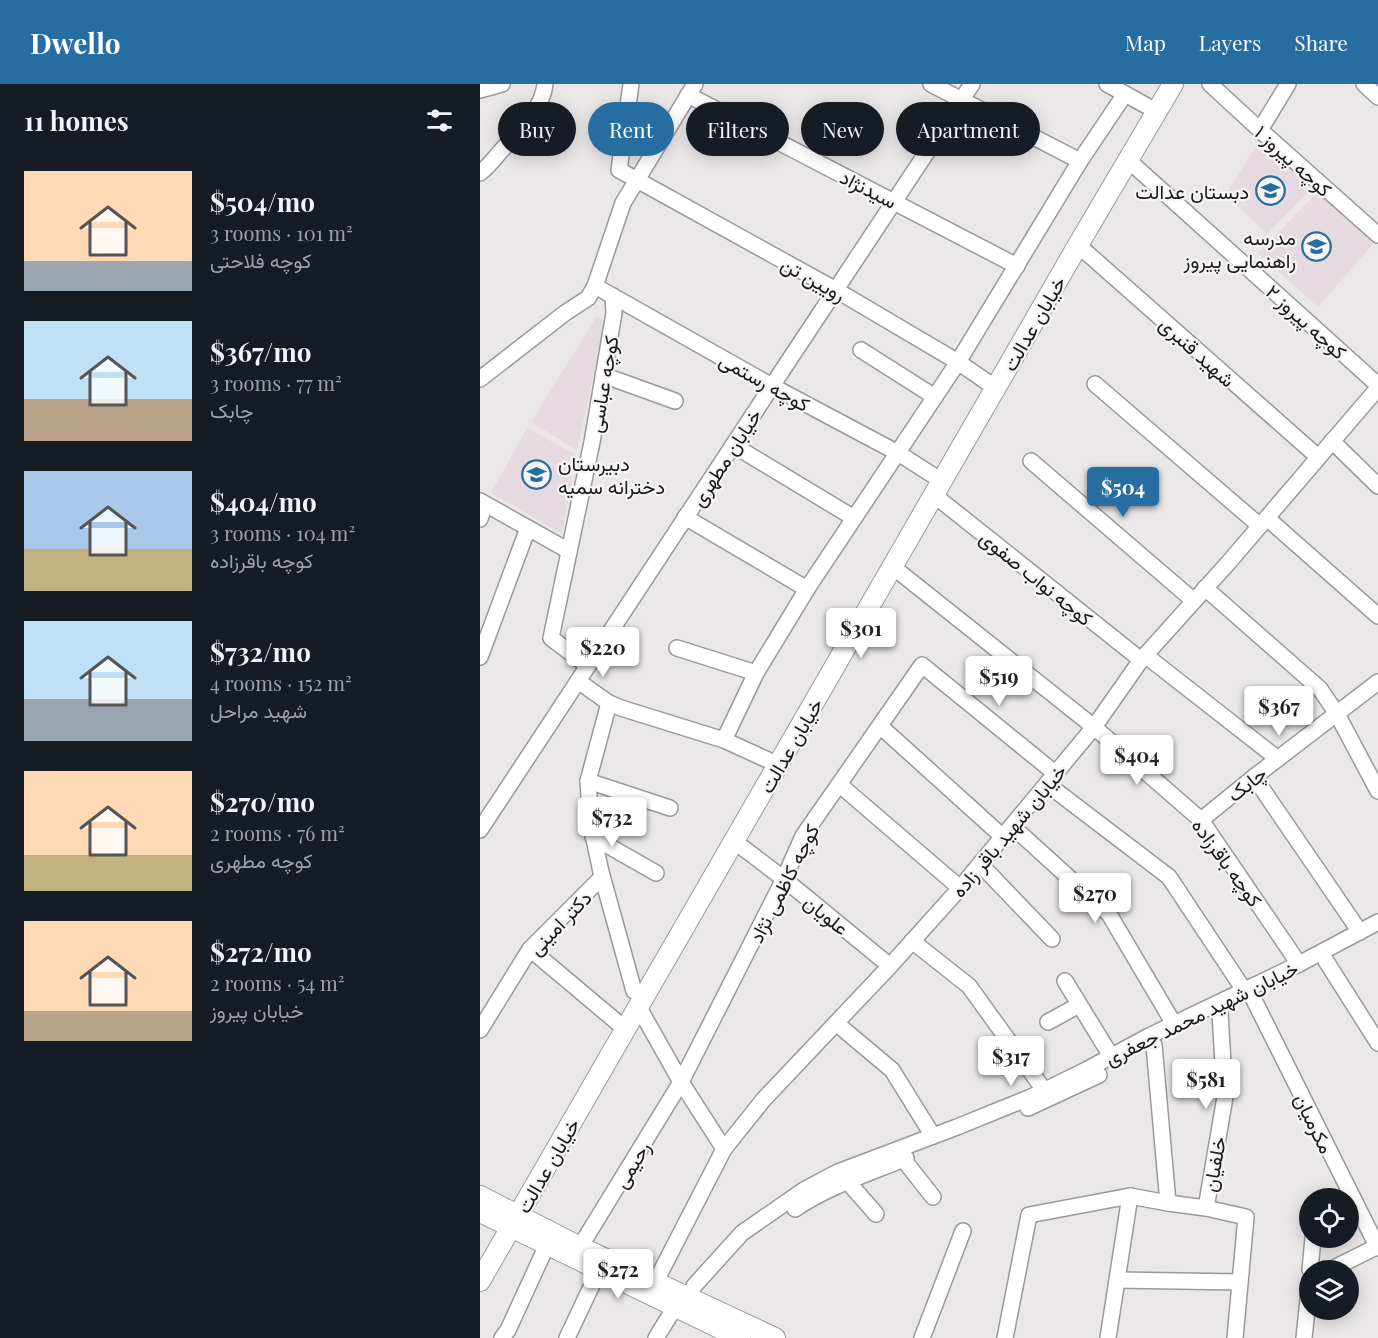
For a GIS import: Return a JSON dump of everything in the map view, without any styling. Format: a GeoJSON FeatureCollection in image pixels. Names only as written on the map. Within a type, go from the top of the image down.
{"type":"FeatureCollection","features":[{"type":"Feature","properties":{"kind":"main road","name":"خیابان عدالت"},"geometry":{"type":"LineString","coordinates":[[480,1281],[510,1220],[618,1023],[636,999],[734,841],[893,567],[987,382],[1159,84]]}},
{"type":"Feature","properties":{"kind":"main road","name":"خیابان عدالت"},"geometry":{"type":"LineString","coordinates":[[480,1261],[510,1220],[770,760],[1173,84]]}},
{"type":"Feature","properties":{"kind":"main road"},"geometry":{"type":"LineString","coordinates":[[480,1196],[547,1245],[599,1270],[687,1302],[775,1338]]}},
{"type":"Feature","properties":{"kind":"main road"},"geometry":{"type":"LineString","coordinates":[[480,1212],[510,1220],[580,1247],[656,1281],[737,1337]]}},
{"type":"Feature","properties":{"kind":"street"},"geometry":{"type":"LineString","coordinates":[[480,90],[502,84]]}},
{"type":"Feature","properties":{"kind":"street"},"geometry":{"type":"LineString","coordinates":[[480,173],[519,133],[544,93],[545,84]]}},
{"type":"Feature","properties":{"kind":"street","name":"رویین تن"},"geometry":{"type":"LineString","coordinates":[[631,84],[619,170],[836,290],[958,362],[987,382]]}},
{"type":"Feature","properties":{"kind":"street"},"geometry":{"type":"LineString","coordinates":[[931,84],[1080,161]]}},
{"type":"Feature","properties":{"kind":"street","name":"خیابان مطهری"},"geometry":{"type":"LineString","coordinates":[[480,830],[972,84]]}},
{"type":"Feature","properties":{"kind":"street"},"geometry":{"type":"LineString","coordinates":[[1107,84],[1147,106]]}},
{"type":"Feature","properties":{"kind":"street","name":"کوچه پیروز ۱"},"geometry":{"type":"LineString","coordinates":[[1210,84],[1378,235]]}},
{"type":"Feature","properties":{"kind":"street"},"geometry":{"type":"LineString","coordinates":[[1260,130],[1288,84]]}},
{"type":"Feature","properties":{"kind":"street"},"geometry":{"type":"LineString","coordinates":[[1364,84],[1378,97]]}},
{"type":"Feature","properties":{"kind":"street"},"geometry":{"type":"LineString","coordinates":[[480,379],[565,313],[588,298],[595,286],[623,203],[691,90]]}},
{"type":"Feature","properties":{"kind":"street","name":"سیدنژاد"},"geometry":{"type":"LineString","coordinates":[[691,90],[1017,266]]}},
{"type":"Feature","properties":{"kind":"street"},"geometry":{"type":"LineString","coordinates":[[724,740],[756,673],[807,589],[958,362],[1080,161],[1125,94]]}},
{"type":"Feature","properties":{"kind":"street","name":"کوچه پیروز ۲"},"geometry":{"type":"LineString","coordinates":[[1128,160],[1378,386]]}},
{"type":"Feature","properties":{"kind":"street","name":"شهید قنبری"},"geometry":{"type":"LineString","coordinates":[[1078,244],[1318,457]]}},
{"type":"Feature","properties":{"kind":"street","name":"کوچه رستمی"},"geometry":{"type":"LineString","coordinates":[[595,286],[772,386],[898,453],[934,485]]}},
{"type":"Feature","properties":{"kind":"street","name":"کوچه عباسی"},"geometry":{"type":"LineString","coordinates":[[588,666],[551,638],[592,442],[614,313],[613,296]]}},
{"type":"Feature","properties":{"kind":"street"},"geometry":{"type":"LineString","coordinates":[[861,350],[935,396]]}},
{"type":"Feature","properties":{"kind":"street"},"geometry":{"type":"LineString","coordinates":[[603,375],[675,401]]}},
{"type":"Feature","properties":{"kind":"street"},"geometry":{"type":"LineString","coordinates":[[1095,384],[1378,616]]}},
{"type":"Feature","properties":{"kind":"street","name":"خیابان شهید باقر زاده"},"geometry":{"type":"LineString","coordinates":[[656,1281],[724,1149],[764,1099],[960,888],[1094,727],[1143,658],[1263,522],[1378,386]]}},
{"type":"Feature","properties":{"kind":"street"},"geometry":{"type":"LineString","coordinates":[[1332,441],[1378,486]]}},
{"type":"Feature","properties":{"kind":"street"},"geometry":{"type":"LineString","coordinates":[[733,445],[854,518]]}},
{"type":"Feature","properties":{"kind":"street"},"geometry":{"type":"LineString","coordinates":[[1031,461],[1194,601]]}},
{"type":"Feature","properties":{"kind":"street","name":"کوچه نواب صفوی"},"geometry":{"type":"LineString","coordinates":[[934,485],[1143,658],[1278,759]]}},
{"type":"Feature","properties":{"kind":"street"},"geometry":{"type":"LineString","coordinates":[[482,508],[528,528],[569,551]]}},
{"type":"Feature","properties":{"kind":"street"},"geometry":{"type":"LineString","coordinates":[[685,518],[807,589]]}},
{"type":"Feature","properties":{"kind":"street"},"geometry":{"type":"LineString","coordinates":[[480,657],[528,528]]}},
{"type":"Feature","properties":{"kind":"street","name":"کوچه باقرزاده"},"geometry":{"type":"LineString","coordinates":[[893,567],[1094,727],[1201,820],[1299,964]]}},
{"type":"Feature","properties":{"kind":"street"},"geometry":{"type":"LineString","coordinates":[[1205,588],[1320,689],[1337,714],[1378,791]]}},
{"type":"Feature","properties":{"kind":"street"},"geometry":{"type":"LineString","coordinates":[[676,648],[756,673]]}},
{"type":"Feature","properties":{"kind":"street","name":"کوچه کاظمی نژاد"},"geometry":{"type":"LineString","coordinates":[[681,1082],[804,836],[922,665]]}},
{"type":"Feature","properties":{"kind":"street","name":"مکرمیان"},"geometry":{"type":"LineString","coordinates":[[922,665],[1051,779],[1169,877],[1248,994],[1378,1247]]}},
{"type":"Feature","properties":{"kind":"street"},"geometry":{"type":"LineString","coordinates":[[579,681],[609,703],[621,708],[724,740],[770,760]]}},
{"type":"Feature","properties":{"kind":"street","name":"چابک"},"geometry":{"type":"LineString","coordinates":[[1201,820],[1378,682]]}},
{"type":"Feature","properties":{"kind":"street"},"geometry":{"type":"LineString","coordinates":[[609,703],[588,781],[591,825],[602,877],[636,999],[681,1082],[724,1149]]}},
{"type":"Feature","properties":{"kind":"street"},"geometry":{"type":"LineString","coordinates":[[880,726],[1109,914],[1174,1024]]}},
{"type":"Feature","properties":{"kind":"street"},"geometry":{"type":"LineString","coordinates":[[1254,777],[1360,932]]}},
{"type":"Feature","properties":{"kind":"street"},"geometry":{"type":"LineString","coordinates":[[588,781],[670,808]]}},
{"type":"Feature","properties":{"kind":"street"},"geometry":{"type":"LineString","coordinates":[[840,784],[960,888]]}},
{"type":"Feature","properties":{"kind":"street"},"geometry":{"type":"LineString","coordinates":[[593,837],[656,873]]}},
{"type":"Feature","properties":{"kind":"street","name":"علویان"},"geometry":{"type":"LineString","coordinates":[[734,841],[890,966]]}},
{"type":"Feature","properties":{"kind":"street"},"geometry":{"type":"LineString","coordinates":[[980,864],[1052,939]]}},
{"type":"Feature","properties":{"kind":"street","name":"دکتر امینی"},"geometry":{"type":"LineString","coordinates":[[480,1030],[530,949],[602,877]]}},
{"type":"Feature","properties":{"kind":"street","name":"خیابان شهید محمد جعفری"},"geometry":{"type":"LineString","coordinates":[[843,1176],[903,1159],[1053,1098],[1220,1013],[1299,964],[1378,922]]}},
{"type":"Feature","properties":{"kind":"street","name":"خیابان شهید محمد جعفری"},"geometry":{"type":"LineString","coordinates":[[656,1338],[687,1302],[702,1292],[749,1241],[843,1176],[933,1136],[1031,1097],[1174,1024],[1326,961],[1378,933]]}},
{"type":"Feature","properties":{"kind":"street"},"geometry":{"type":"LineString","coordinates":[[912,941],[969,986],[1044,1090]]}},
{"type":"Feature","properties":{"kind":"street"},"geometry":{"type":"LineString","coordinates":[[530,949],[618,1023]]}},
{"type":"Feature","properties":{"kind":"street"},"geometry":{"type":"LineString","coordinates":[[1326,961],[1378,1043]]}},
{"type":"Feature","properties":{"kind":"street"},"geometry":{"type":"LineString","coordinates":[[1065,981],[1111,1056]]}},
{"type":"Feature","properties":{"kind":"street"},"geometry":{"type":"LineString","coordinates":[[1048,1022],[1079,1005]]}},
{"type":"Feature","properties":{"kind":"street","name":"خلفیان"},"geometry":{"type":"LineString","coordinates":[[1206,1208],[1225,1097],[1220,1013]]}},
{"type":"Feature","properties":{"kind":"street"},"geometry":{"type":"LineString","coordinates":[[836,1023],[892,1070],[933,1136]]}},
{"type":"Feature","properties":{"kind":"street"},"geometry":{"type":"LineString","coordinates":[[1154,1045],[1168,1203]]}},
{"type":"Feature","properties":{"kind":"street","name":"رحیمی"},"geometry":{"type":"LineString","coordinates":[[580,1247],[681,1082]]}},
{"type":"Feature","properties":{"kind":"street"},"geometry":{"type":"LineString","coordinates":[[903,1159],[933,1197]]}},
{"type":"Feature","properties":{"kind":"street"},"geometry":{"type":"LineString","coordinates":[[843,1176],[876,1214]]}},
{"type":"Feature","properties":{"kind":"street"},"geometry":{"type":"LineString","coordinates":[[1108,1338],[1130,1196]]}},
{"type":"Feature","properties":{"kind":"street"},"geometry":{"type":"LineString","coordinates":[[1005,1338],[1029,1215],[1130,1196],[1246,1217],[1235,1338]]}},
{"type":"Feature","properties":{"kind":"street"},"geometry":{"type":"LineString","coordinates":[[922,1338],[963,1232]]}},
{"type":"Feature","properties":{"kind":"street"},"geometry":{"type":"LineString","coordinates":[[502,1338],[508,1330],[547,1245]]}},
{"type":"Feature","properties":{"kind":"street"},"geometry":{"type":"LineString","coordinates":[[1351,1260],[1378,1247]]}},
{"type":"Feature","properties":{"kind":"street"},"geometry":{"type":"LineString","coordinates":[[567,1338],[599,1270]]}},
{"type":"Feature","properties":{"kind":"street"},"geometry":{"type":"LineString","coordinates":[[1117,1280],[1240,1282]]}},
{"type":"Feature","properties":{"kind":"street"},"geometry":{"type":"LineString","coordinates":[[1304,1338],[1306,1320]]}},
{"type":"Feature","properties":{"kind":"shaded area","name":"دبستان عدالت"},"geometry":{"type":"Polygon","coordinates":[[[1262,137],[1315,185],[1267,234],[1226,194],[1262,137]]]}},
{"type":"Feature","properties":{"kind":"shaded area","name":"مدرسه راهنمایی پیروز"},"geometry":{"type":"Polygon","coordinates":[[[1320,190],[1375,242],[1318,307],[1258,253],[1320,190]]]}},
{"type":"Feature","properties":{"kind":"shaded area"},"geometry":{"type":"Polygon","coordinates":[[[597,316],[605,321],[577,450],[531,422],[597,316]]]}},
{"type":"Feature","properties":{"kind":"shaded area","name":"دبیرستان دخترانه سمیه"},"geometry":{"type":"Polygon","coordinates":[[[527,428],[576,455],[562,534],[491,493],[527,428]]]}},
{"type":"Feature","properties":{"kind":"place","name":"دبستان عدالت"},"geometry":{"type":"Point","coordinates":[1270,190]}},
{"type":"Feature","properties":{"kind":"place","name":"مدرسه راهنمایی پیروز"},"geometry":{"type":"Point","coordinates":[1317,247]}},
{"type":"Feature","properties":{"kind":"place","name":"دبیرستان دخترانه سمیه"},"geometry":{"type":"Point","coordinates":[537,474]}}]}
